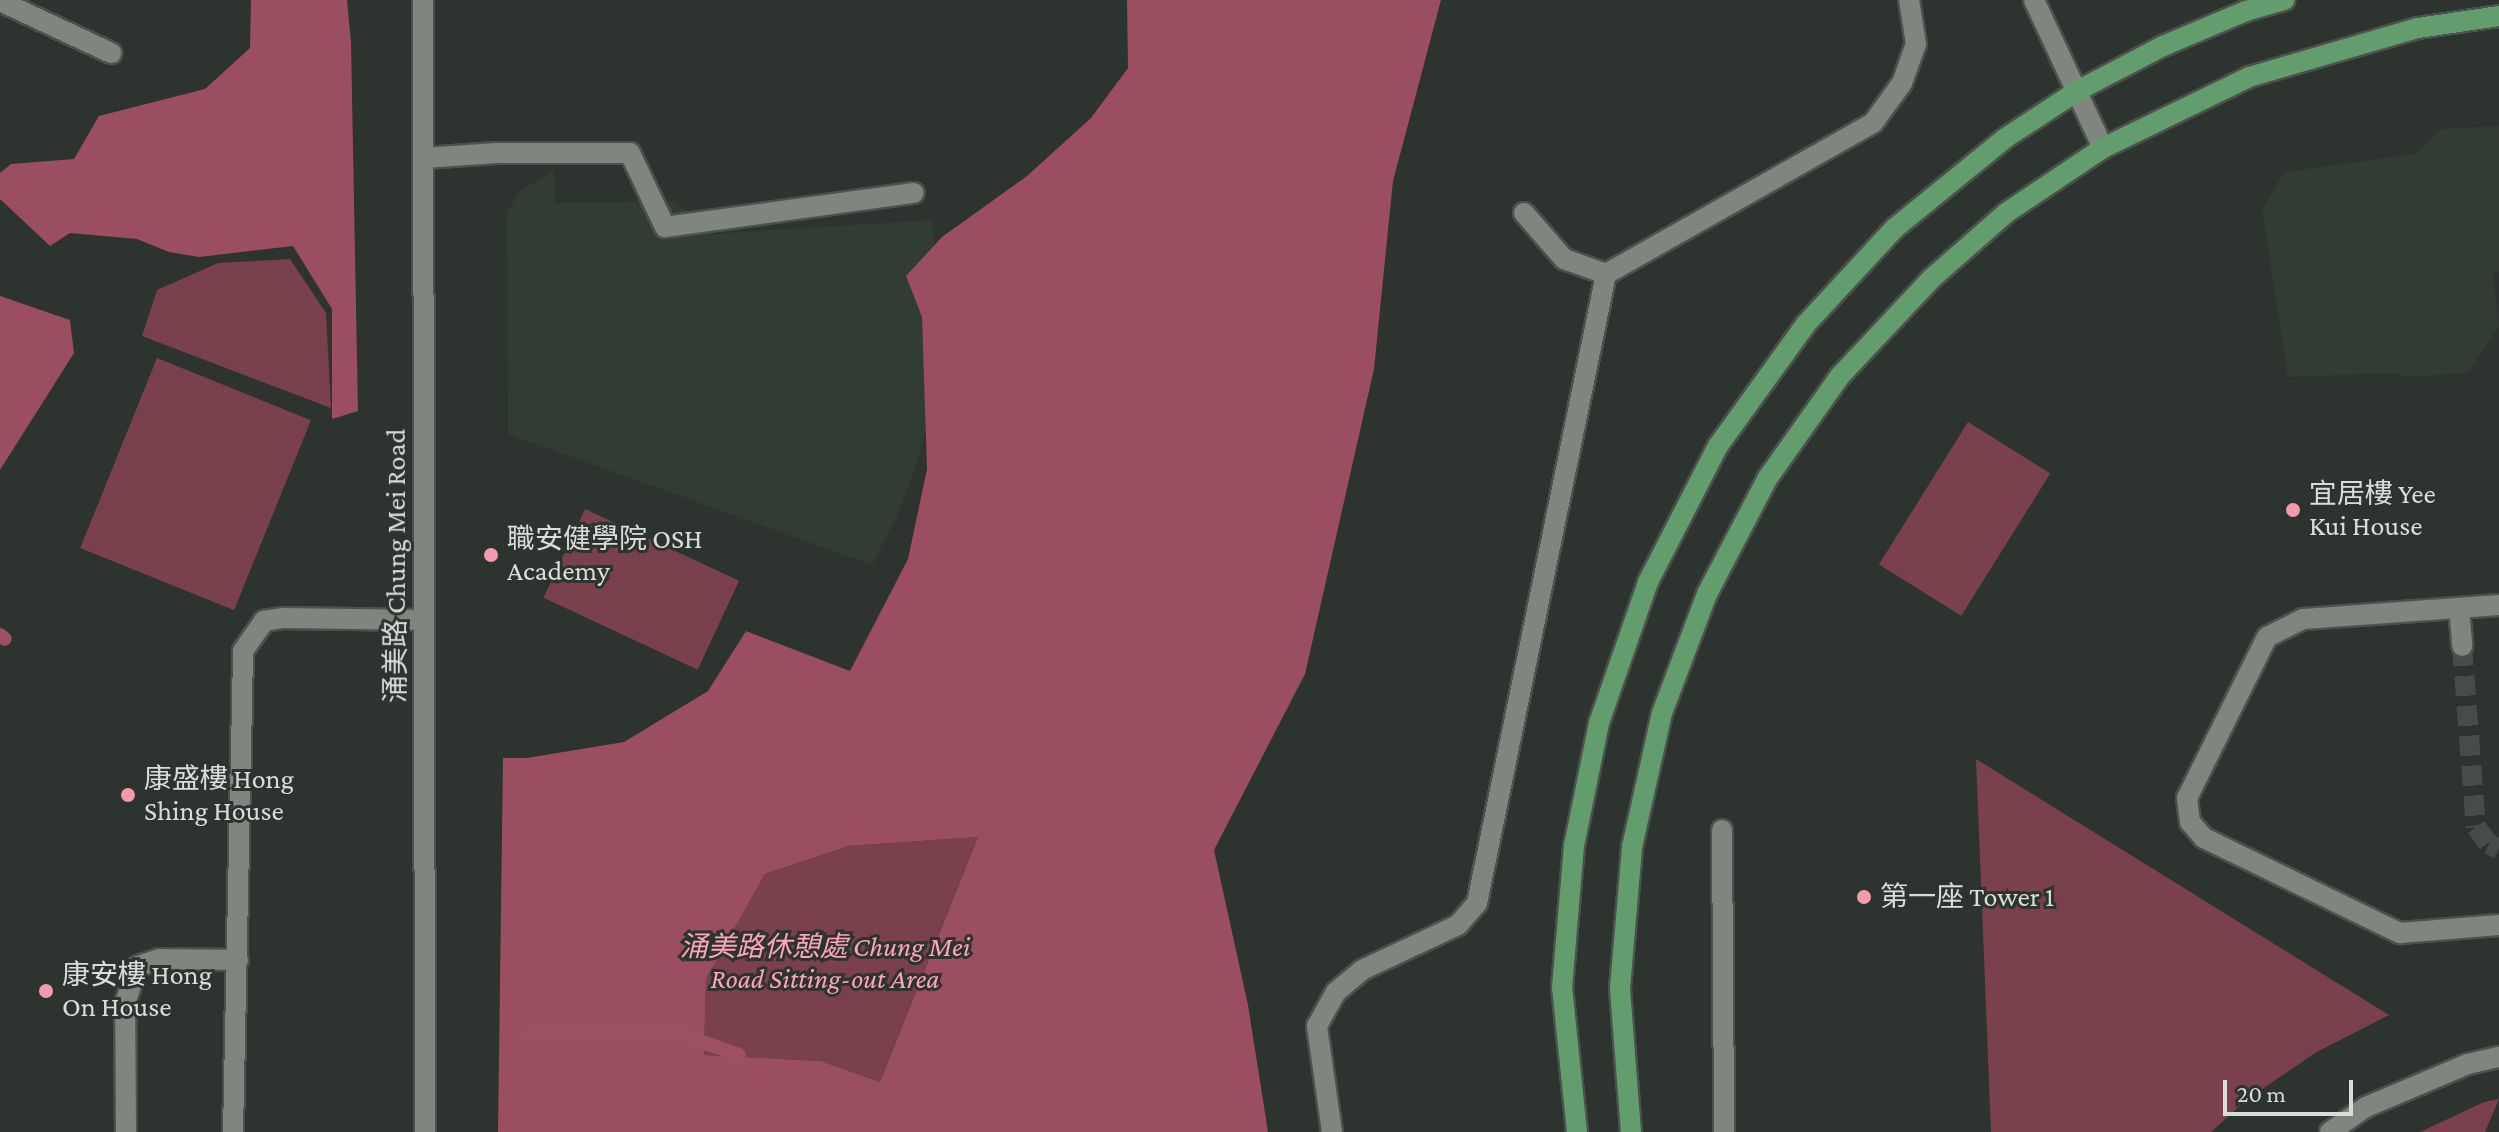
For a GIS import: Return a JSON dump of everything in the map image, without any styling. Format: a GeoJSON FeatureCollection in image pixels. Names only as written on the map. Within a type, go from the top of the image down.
{"type":"FeatureCollection","features":[{"type":"Feature","properties":{"kind":"main road"},"geometry":{"type":"LineString","coordinates":[[1577,1132],[1562,988],[1574,846],[1599,723],[1648,582],[1718,446],[1806,324],[1895,228],[2004,139],[2079,90],[2163,46],[2246,11],[2284,0]]}},
{"type":"Feature","properties":{"kind":"main road"},"geometry":{"type":"LineString","coordinates":[[1631,1132],[1620,988],[1632,847],[1662,713],[1707,594],[1767,479],[1840,376],[1941,269],[2006,213],[2103,148],[2249,77],[2418,28],[2499,16]]}},
{"type":"Feature","properties":{"kind":"street","name":"涌美路 Chung Mei Road"},"geometry":{"type":"LineString","coordinates":[[423,0],[425,1132]]}},
{"type":"Feature","properties":{"kind":"street"},"geometry":{"type":"LineString","coordinates":[[1332,1132],[1317,1026],[1336,992],[1362,970],[1458,925],[1477,903],[1606,274],[1873,123],[1902,83],[1916,44],[1909,0]]}},
{"type":"Feature","properties":{"kind":"street"},"geometry":{"type":"LineString","coordinates":[[2034,0],[2079,90],[2103,148]]}},
{"type":"Feature","properties":{"kind":"street"},"geometry":{"type":"LineString","coordinates":[[0,1],[111,53]]}},
{"type":"Feature","properties":{"kind":"street"},"geometry":{"type":"LineString","coordinates":[[424,158],[497,153],[630,153],[665,227],[914,193]]}},
{"type":"Feature","properties":{"kind":"street"},"geometry":{"type":"LineString","coordinates":[[1524,213],[1564,259],[1606,274]]}},
{"type":"Feature","properties":{"kind":"street"},"geometry":{"type":"LineString","coordinates":[[2499,605],[2303,619],[2267,637],[2187,798],[2190,822],[2204,838],[2400,933],[2499,925]]}},
{"type":"Feature","properties":{"kind":"street"},"geometry":{"type":"LineString","coordinates":[[2459,608],[2462,646]]}},
{"type":"Feature","properties":{"kind":"street"},"geometry":{"type":"LineString","coordinates":[[233,1132],[243,651],[264,621],[282,618],[424,620]]}},
{"type":"Feature","properties":{"kind":"street"},"geometry":{"type":"LineString","coordinates":[[1722,830],[1724,1132]]}},
{"type":"Feature","properties":{"kind":"street"},"geometry":{"type":"LineString","coordinates":[[126,1132],[125,1003],[138,966],[159,959],[238,960]]}},
{"type":"Feature","properties":{"kind":"street"},"geometry":{"type":"LineString","coordinates":[[2330,1132],[2366,1107],[2468,1064],[2499,1057]]}},
{"type":"Feature","properties":{"kind":"shaded area"},"geometry":{"type":"Polygon","coordinates":[[[251,0],[347,0],[351,42],[358,411],[332,419],[332,309],[293,246],[199,257],[169,252],[137,239],[70,233],[50,246],[0,199],[0,173],[11,164],[74,159],[99,116],[205,89],[250,48],[251,0]]]}},
{"type":"Feature","properties":{"kind":"shaded area"},"geometry":{"type":"Polygon","coordinates":[[[1127,0],[1441,0],[1393,181],[1374,369],[1305,674],[1214,850],[1248,1005],[1268,1132],[498,1132],[503,758],[527,758],[624,742],[708,691],[746,631],[850,671],[908,559],[927,469],[922,317],[906,276],[942,237],[1027,176],[1091,118],[1128,68],[1127,0]],[[978,837],[849,846],[765,874],[706,979],[704,1055],[821,1061],[880,1082],[978,837]]]}},
{"type":"Feature","properties":{"kind":"shaded area"},"geometry":{"type":"Polygon","coordinates":[[[2499,126],[2499,272],[2493,272],[2499,326],[2468,373],[2404,377],[2396,373],[2288,377],[2262,210],[2284,172],[2415,154],[2441,129],[2499,126]]]}},
{"type":"Feature","properties":{"kind":"shaded area"},"geometry":{"type":"Polygon","coordinates":[[[554,170],[554,203],[675,201],[713,234],[932,220],[940,318],[931,408],[918,460],[897,516],[872,565],[508,434],[507,212],[520,191],[554,170]]]}},
{"type":"Feature","properties":{"kind":"shaded area"},"geometry":{"type":"Polygon","coordinates":[[[0,296],[70,320],[74,353],[0,470],[0,296]]]}},
{"type":"Feature","properties":{"kind":"green space"},"geometry":{"type":"Polygon","coordinates":[[[290,259],[326,313],[331,408],[142,336],[157,290],[218,263],[290,259]]]}},
{"type":"Feature","properties":{"kind":"green space"},"geometry":{"type":"Polygon","coordinates":[[[157,358],[311,420],[234,610],[80,548],[157,358]]]}},
{"type":"Feature","properties":{"kind":"green space"},"geometry":{"type":"Polygon","coordinates":[[[1968,422],[2050,473],[1961,616],[1879,564],[1968,422]]]}},
{"type":"Feature","properties":{"kind":"green space"},"geometry":{"type":"Polygon","coordinates":[[[585,509],[739,581],[698,670],[544,598],[585,509]]]}},
{"type":"Feature","properties":{"kind":"green space"},"geometry":{"type":"Polygon","coordinates":[[[1976,759],[2389,1015],[2315,1053],[2245,1101],[2211,1132],[1991,1132],[1976,759]]]}},
{"type":"Feature","properties":{"kind":"green space","name":"涌美路休憩處 Chung Mei Road Sitting-out Area"},"geometry":{"type":"Polygon","coordinates":[[[978,837],[880,1082],[821,1061],[704,1055],[706,979],[765,874],[849,846],[978,837]]]}},
{"type":"Feature","properties":{"kind":"green space"},"geometry":{"type":"Polygon","coordinates":[[[2499,1099],[2485,1132],[2420,1132],[2484,1102],[2499,1099]]]}},
{"type":"Feature","properties":{"kind":"waterway"},"geometry":{"type":"LineString","coordinates":[[0,635],[5,639]]}},
{"type":"Feature","properties":{"kind":"waterway"},"geometry":{"type":"LineString","coordinates":[[527,1036],[669,1030],[739,1055]]}},
{"type":"Feature","properties":{"kind":"tunnel"},"geometry":{"type":"LineString","coordinates":[[2462,646],[2476,827],[2489,844],[2499,849]]}},
{"type":"Feature","properties":{"kind":"place","name":"宜居樓 Yee Kui House"},"geometry":{"type":"Point","coordinates":[2293,510]}},
{"type":"Feature","properties":{"kind":"place","name":"職安健學院 OSH Academy"},"geometry":{"type":"Point","coordinates":[491,555]}},
{"type":"Feature","properties":{"kind":"place","name":"康盛樓 Hong Shing House"},"geometry":{"type":"Point","coordinates":[128,795]}},
{"type":"Feature","properties":{"kind":"place","name":"第一座 Tower 1"},"geometry":{"type":"Point","coordinates":[1864,897]}},
{"type":"Feature","properties":{"kind":"place","name":"康安樓 Hong On House"},"geometry":{"type":"Point","coordinates":[46,991]}}]}
